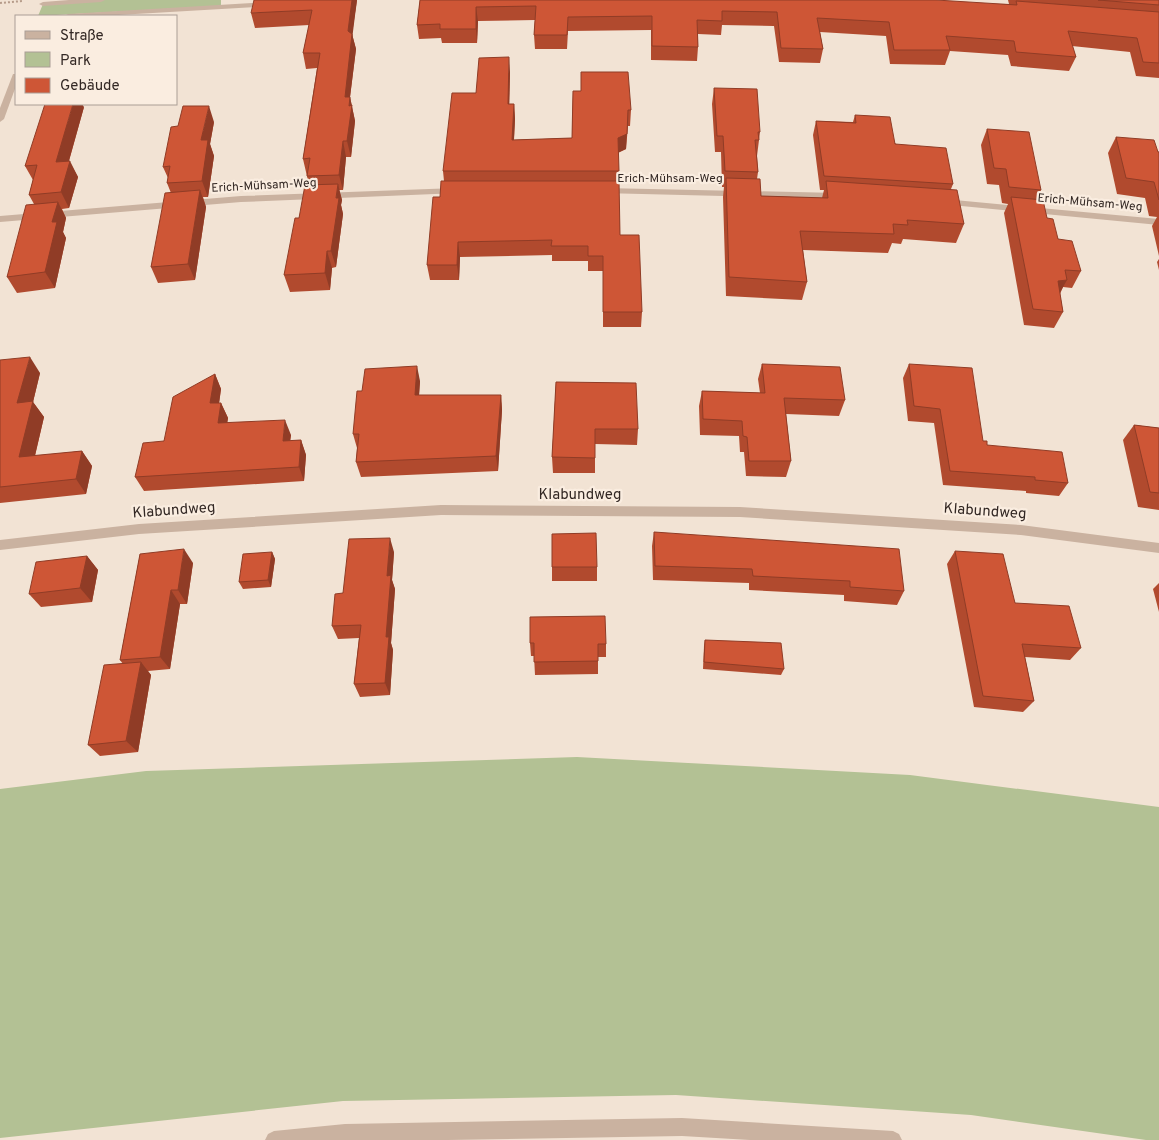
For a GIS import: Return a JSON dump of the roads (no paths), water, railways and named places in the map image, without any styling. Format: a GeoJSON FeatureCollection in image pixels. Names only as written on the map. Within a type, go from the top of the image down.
{"type":"FeatureCollection","features":[{"type":"Feature","properties":{"kind":"street"},"geometry":{"type":"LineString","coordinates":[[43,5],[101,0]]}},
{"type":"Feature","properties":{"kind":"street"},"geometry":{"type":"LineString","coordinates":[[80,15],[221,3],[277,3]]}},
{"type":"Feature","properties":{"kind":"street"},"geometry":{"type":"LineString","coordinates":[[0,120],[15,79]]}},
{"type":"Feature","properties":{"kind":"street","name":"Erich-Mühsam-Weg"},"geometry":{"type":"LineString","coordinates":[[0,219],[241,199],[362,193],[466,191]]}},
{"type":"Feature","properties":{"kind":"street","name":"Erich-Mühsam-Weg"},"geometry":{"type":"LineString","coordinates":[[594,191],[853,196]]}},
{"type":"Feature","properties":{"kind":"street","name":"Erich-Mühsam-Weg"},"geometry":{"type":"LineString","coordinates":[[930,201],[1159,222]]}},
{"type":"Feature","properties":{"kind":"street","name":"Klabundweg"},"geometry":{"type":"LineString","coordinates":[[0,544],[139,529],[451,510],[740,512],[1021,530],[1159,548]]}},
{"type":"Feature","properties":{"kind":"street"},"geometry":{"type":"LineString","coordinates":[[274,1140],[345,1133],[682,1127],[894,1140]]}}]}
